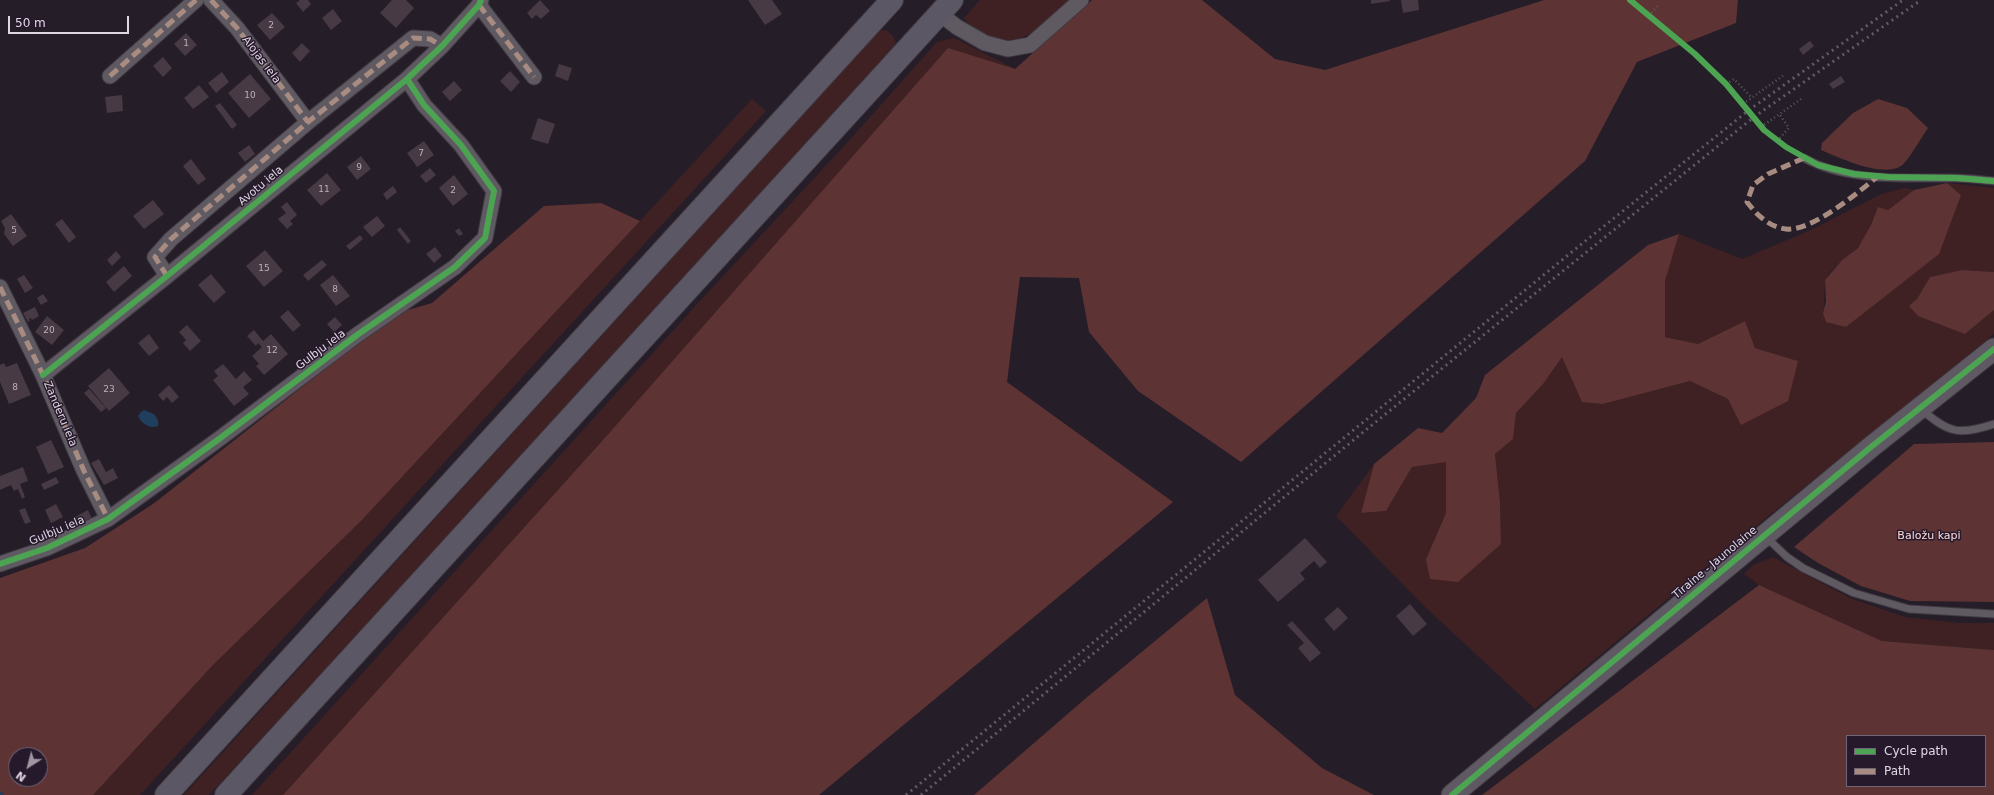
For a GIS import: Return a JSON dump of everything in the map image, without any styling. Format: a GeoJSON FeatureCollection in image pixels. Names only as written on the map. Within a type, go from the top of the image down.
{"type":"FeatureCollection","features":[{"type":"Feature","properties":{"kind":"highway"},"geometry":{"type":"LineString","coordinates":[[166,795],[892,0]]}},
{"type":"Feature","properties":{"kind":"highway"},"geometry":{"type":"LineString","coordinates":[[226,795],[946,7]]}},
{"type":"Feature","properties":{"kind":"main road","name":"Tīraine - Jaunolaine"},"geometry":{"type":"LineString","coordinates":[[1452,795],[1764,535],[1994,350]]}},
{"type":"Feature","properties":{"kind":"street"},"geometry":{"type":"LineString","coordinates":[[110,76],[196,0]]}},
{"type":"Feature","properties":{"kind":"street","name":"Alojas iela"},"geometry":{"type":"LineString","coordinates":[[211,0],[237,28],[308,122]]}},
{"type":"Feature","properties":{"kind":"street"},"geometry":{"type":"LineString","coordinates":[[946,7],[957,27],[985,43],[1008,49],[1030,45],[1081,0]]}},
{"type":"Feature","properties":{"kind":"street"},"geometry":{"type":"LineString","coordinates":[[480,3],[534,77]]}},
{"type":"Feature","properties":{"kind":"street","name":"Avotu iela"},"geometry":{"type":"LineString","coordinates":[[43,375],[167,276],[406,79],[442,46],[480,3]]}},
{"type":"Feature","properties":{"kind":"street"},"geometry":{"type":"LineString","coordinates":[[167,276],[155,257],[171,239],[308,122],[413,38],[430,39],[442,46]]}},
{"type":"Feature","properties":{"kind":"street","name":"Gulbju iela"},"geometry":{"type":"LineString","coordinates":[[0,564],[48,548],[108,519],[219,439],[357,335],[456,267],[485,238],[494,192],[461,145],[424,105],[406,79]]}},
{"type":"Feature","properties":{"kind":"street","name":"Zanderu iela"},"geometry":{"type":"LineString","coordinates":[[0,287],[43,375],[84,471],[108,519]]}},
{"type":"Feature","properties":{"kind":"lane"},"geometry":{"type":"LineString","coordinates":[[1804,158],[1818,165],[1854,174],[1888,177],[1957,178],[1994,181]]}},
{"type":"Feature","properties":{"kind":"lane"},"geometry":{"type":"LineString","coordinates":[[1920,408],[1937,423],[1954,431],[1970,431],[1994,424]]}},
{"type":"Feature","properties":{"kind":"lane"},"geometry":{"type":"LineString","coordinates":[[1764,535],[1787,557],[1803,568],[1854,593],[1909,609],[1994,614]]}},
{"type":"Feature","properties":{"kind":"path"},"geometry":{"type":"LineString","coordinates":[[1630,0],[1695,54],[1726,84],[1762,127],[1777,140],[1804,158]]}},
{"type":"Feature","properties":{"kind":"path"},"geometry":{"type":"LineString","coordinates":[[1649,16],[1659,4]]}},
{"type":"Feature","properties":{"kind":"path"},"geometry":{"type":"LineString","coordinates":[[1743,104],[1784,75]]}},
{"type":"Feature","properties":{"kind":"path"},"geometry":{"type":"LineString","coordinates":[[1726,84],[1734,78],[1752,98]]}},
{"type":"Feature","properties":{"kind":"path"},"geometry":{"type":"LineString","coordinates":[[1762,127],[1801,99]]}},
{"type":"Feature","properties":{"kind":"path"},"geometry":{"type":"LineString","coordinates":[[1777,140],[1789,128],[1779,114]]}},
{"type":"Feature","properties":{"kind":"shaded area"},"geometry":{"type":"Polygon","coordinates":[[[980,0],[1070,0],[1036,31],[1026,36],[1004,40],[980,32],[970,25],[964,18],[980,0]]]}},
{"type":"Feature","properties":{"kind":"shaded area"},"geometry":{"type":"Polygon","coordinates":[[[886,30],[893,36],[896,43],[892,48],[306,690],[209,795],[184,795],[879,31],[886,30]]]}},
{"type":"Feature","properties":{"kind":"shaded area"},"geometry":{"type":"Polygon","coordinates":[[[954,38],[1015,69],[611,431],[283,795],[252,795],[699,302],[845,145],[937,42],[954,38]]]}},
{"type":"Feature","properties":{"kind":"shaded area"},"geometry":{"type":"Polygon","coordinates":[[[752,99],[766,111],[140,795],[93,795],[213,665],[362,520],[752,99]]]}},
{"type":"Feature","properties":{"kind":"shaded area"},"geometry":{"type":"Polygon","coordinates":[[[1947,183],[1994,188],[1994,272],[1962,270],[1930,277],[1917,299],[1965,334],[1994,310],[1994,334],[1740,539],[1535,709],[1424,606],[1336,516],[1374,464],[1361,513],[1386,511],[1412,467],[1446,461],[1446,513],[1426,559],[1501,544],[1500,502],[1495,453],[1513,439],[1516,413],[1543,384],[1562,356],[1603,404],[1690,381],[1728,399],[1798,361],[1755,348],[1745,321],[1698,344],[1665,337],[1665,281],[1679,234],[1742,259],[1811,230],[1881,194],[1905,188],[1914,190],[1888,210],[1878,207],[1864,240],[1853,252],[1836,266],[1826,279],[1823,313],[1846,327],[1889,292],[1961,195],[1947,183]]]}},
{"type":"Feature","properties":{"kind":"shaded area"},"geometry":{"type":"Polygon","coordinates":[[[1773,557],[1850,598],[1905,617],[1960,623],[1994,623],[1994,650],[1882,641],[1759,585],[1744,574],[1753,565],[1773,557]]]}},
{"type":"Feature","properties":{"kind":"green space"},"geometry":{"type":"Polygon","coordinates":[[[1092,0],[1202,0],[1275,59],[1325,70],[1544,0],[1738,0],[1736,23],[1637,62],[1585,161],[1241,462],[1138,391],[1089,332],[1079,278],[1020,277],[1007,382],[1173,502],[819,795],[283,795],[611,431],[948,48],[1015,69],[1092,0]]]}},
{"type":"Feature","properties":{"kind":"green space"},"geometry":{"type":"Polygon","coordinates":[[[1878,99],[1907,108],[1928,128],[1904,164],[1893,169],[1883,170],[1861,166],[1821,150],[1822,143],[1853,113],[1878,99]]]}},
{"type":"Feature","properties":{"kind":"green space"},"geometry":{"type":"Polygon","coordinates":[[[1947,183],[1961,195],[1939,254],[1846,327],[1826,322],[1823,313],[1826,301],[1825,280],[1842,260],[1858,248],[1871,225],[1878,207],[1888,210],[1914,190],[1947,183]]]}},
{"type":"Feature","properties":{"kind":"green space"},"geometry":{"type":"Polygon","coordinates":[[[601,203],[640,221],[362,520],[213,665],[93,795],[0,795],[0,578],[85,548],[153,504],[334,362],[356,340],[387,316],[432,303],[544,206],[601,203]]]}},
{"type":"Feature","properties":{"kind":"green space"},"geometry":{"type":"Polygon","coordinates":[[[1679,234],[1665,281],[1665,337],[1698,344],[1745,321],[1755,348],[1798,361],[1788,401],[1741,425],[1728,399],[1690,381],[1603,404],[1582,402],[1562,357],[1543,384],[1516,413],[1513,439],[1495,454],[1500,502],[1501,544],[1458,582],[1430,579],[1426,559],[1446,513],[1446,462],[1412,467],[1386,511],[1361,513],[1374,464],[1418,428],[1442,433],[1476,398],[1485,375],[1648,245],[1679,234]]]}},
{"type":"Feature","properties":{"kind":"green space"},"geometry":{"type":"Polygon","coordinates":[[[1962,270],[1994,272],[1994,310],[1965,334],[1918,316],[1909,306],[1917,299],[1930,277],[1962,270]]]}},
{"type":"Feature","properties":{"kind":"green space","name":"Baložu kapi"},"geometry":{"type":"Polygon","coordinates":[[[1994,442],[1994,602],[1910,601],[1861,586],[1818,563],[1794,547],[1914,444],[1994,442]]]}},
{"type":"Feature","properties":{"kind":"green space"},"geometry":{"type":"Polygon","coordinates":[[[1759,585],[1882,641],[1994,650],[1994,795],[1482,795],[1759,585]]]}},
{"type":"Feature","properties":{"kind":"green space"},"geometry":{"type":"Polygon","coordinates":[[[1207,598],[1235,695],[1322,768],[1374,795],[974,795],[1086,698],[1207,598]]]}},
{"type":"Feature","properties":{"kind":"water"},"geometry":{"type":"Polygon","coordinates":[[[144,410],[154,414],[158,420],[158,426],[152,427],[146,425],[142,421],[138,416],[144,410]]]}},
{"type":"Feature","properties":{"kind":"building"},"geometry":{"type":"Polygon","coordinates":[[[300,0],[308,0],[311,4],[303,12],[296,3],[300,0]]]}},
{"type":"Feature","properties":{"kind":"building"},"geometry":{"type":"Polygon","coordinates":[[[392,0],[406,0],[414,8],[396,28],[380,13],[392,0]]]}},
{"type":"Feature","properties":{"kind":"building"},"geometry":{"type":"Polygon","coordinates":[[[540,0],[550,11],[541,19],[536,15],[532,19],[527,13],[540,0]]]}},
{"type":"Feature","properties":{"kind":"building"},"geometry":{"type":"Polygon","coordinates":[[[748,0],[772,0],[782,14],[765,25],[748,0]]]}},
{"type":"Feature","properties":{"kind":"building"},"geometry":{"type":"Polygon","coordinates":[[[1371,0],[1390,0],[1390,1],[1371,4],[1371,0]]]}},
{"type":"Feature","properties":{"kind":"building"},"geometry":{"type":"Polygon","coordinates":[[[1401,0],[1418,0],[1419,10],[1403,13],[1401,0]]]}},
{"type":"Feature","properties":{"kind":"building"},"geometry":{"type":"Polygon","coordinates":[[[333,9],[342,21],[331,30],[322,18],[333,9]]]}},
{"type":"Feature","properties":{"kind":"building"},"geometry":{"type":"Polygon","coordinates":[[[272,13],[285,27],[270,40],[257,25],[272,13]]]}},
{"type":"Feature","properties":{"kind":"building"},"geometry":{"type":"Polygon","coordinates":[[[186,33],[197,45],[185,56],[174,44],[186,33]]]}},
{"type":"Feature","properties":{"kind":"building"},"geometry":{"type":"Polygon","coordinates":[[[1810,41],[1814,46],[1803,55],[1799,49],[1810,41]]]}},
{"type":"Feature","properties":{"kind":"building"},"geometry":{"type":"Polygon","coordinates":[[[302,43],[310,51],[300,62],[292,53],[302,43]]]}},
{"type":"Feature","properties":{"kind":"building"},"geometry":{"type":"Polygon","coordinates":[[[163,57],[172,68],[163,77],[153,66],[163,57]]]}},
{"type":"Feature","properties":{"kind":"building"},"geometry":{"type":"Polygon","coordinates":[[[559,64],[572,68],[568,81],[555,76],[559,64]]]}},
{"type":"Feature","properties":{"kind":"building"},"geometry":{"type":"Polygon","coordinates":[[[510,71],[520,82],[511,92],[500,81],[510,71]]]}},
{"type":"Feature","properties":{"kind":"building"},"geometry":{"type":"Polygon","coordinates":[[[222,72],[229,82],[216,93],[208,83],[222,72]]]}},
{"type":"Feature","properties":{"kind":"building"},"geometry":{"type":"Polygon","coordinates":[[[250,74],[271,99],[249,118],[228,93],[250,74]]]}},
{"type":"Feature","properties":{"kind":"building"},"geometry":{"type":"Polygon","coordinates":[[[1841,76],[1845,82],[1833,89],[1829,84],[1841,76]]]}},
{"type":"Feature","properties":{"kind":"building"},"geometry":{"type":"Polygon","coordinates":[[[454,81],[462,90],[450,101],[442,92],[454,81]]]}},
{"type":"Feature","properties":{"kind":"building"},"geometry":{"type":"Polygon","coordinates":[[[199,85],[209,97],[193,109],[184,98],[199,85]]]}},
{"type":"Feature","properties":{"kind":"building"},"geometry":{"type":"Polygon","coordinates":[[[122,95],[123,111],[107,113],[105,97],[122,95]]]}},
{"type":"Feature","properties":{"kind":"building"},"geometry":{"type":"Polygon","coordinates":[[[220,103],[237,125],[232,129],[215,106],[220,103]]]}},
{"type":"Feature","properties":{"kind":"building"},"geometry":{"type":"Polygon","coordinates":[[[538,118],[555,124],[548,144],[531,139],[538,118]]]}},
{"type":"Feature","properties":{"kind":"building"},"geometry":{"type":"Polygon","coordinates":[[[424,141],[434,155],[417,167],[407,153],[424,141]]]}},
{"type":"Feature","properties":{"kind":"building"},"geometry":{"type":"Polygon","coordinates":[[[249,145],[255,154],[245,162],[238,153],[249,145]]]}},
{"type":"Feature","properties":{"kind":"building"},"geometry":{"type":"Polygon","coordinates":[[[361,156],[371,169],[357,180],[347,167],[361,156]]]}},
{"type":"Feature","properties":{"kind":"building"},"geometry":{"type":"Polygon","coordinates":[[[191,159],[206,179],[198,185],[183,166],[191,159]]]}},
{"type":"Feature","properties":{"kind":"building"},"geometry":{"type":"Polygon","coordinates":[[[430,168],[436,175],[426,183],[420,176],[430,168]]]}},
{"type":"Feature","properties":{"kind":"building"},"geometry":{"type":"Polygon","coordinates":[[[327,173],[341,190],[321,206],[307,190],[327,173]]]}},
{"type":"Feature","properties":{"kind":"building"},"geometry":{"type":"Polygon","coordinates":[[[454,175],[468,194],[453,206],[439,188],[454,175]]]}},
{"type":"Feature","properties":{"kind":"building"},"geometry":{"type":"Polygon","coordinates":[[[393,186],[397,192],[387,200],[383,194],[393,186]]]}},
{"type":"Feature","properties":{"kind":"building"},"geometry":{"type":"Polygon","coordinates":[[[153,200],[164,214],[144,229],[133,216],[153,200]]]}},
{"type":"Feature","properties":{"kind":"building"},"geometry":{"type":"Polygon","coordinates":[[[287,202],[297,215],[290,221],[293,224],[287,229],[278,219],[286,213],[281,207],[287,202]]]}},
{"type":"Feature","properties":{"kind":"building"},"geometry":{"type":"Polygon","coordinates":[[[11,214],[27,236],[13,246],[4,234],[5,228],[1,221],[11,214]]]}},
{"type":"Feature","properties":{"kind":"building"},"geometry":{"type":"Polygon","coordinates":[[[377,216],[385,226],[372,237],[363,227],[377,216]]]}},
{"type":"Feature","properties":{"kind":"building"},"geometry":{"type":"Polygon","coordinates":[[[62,219],[76,237],[69,243],[55,224],[62,219]]]}},
{"type":"Feature","properties":{"kind":"building"},"geometry":{"type":"Polygon","coordinates":[[[400,227],[411,241],[408,244],[397,230],[400,227]]]}},
{"type":"Feature","properties":{"kind":"building"},"geometry":{"type":"Polygon","coordinates":[[[459,228],[463,234],[459,236],[455,231],[459,228]]]}},
{"type":"Feature","properties":{"kind":"building"},"geometry":{"type":"Polygon","coordinates":[[[360,235],[363,239],[350,250],[346,246],[360,235]]]}},
{"type":"Feature","properties":{"kind":"building"},"geometry":{"type":"Polygon","coordinates":[[[435,247],[442,256],[434,263],[426,254],[435,247]]]}},
{"type":"Feature","properties":{"kind":"building"},"geometry":{"type":"Polygon","coordinates":[[[265,250],[283,271],[264,287],[246,266],[265,250]]]}},
{"type":"Feature","properties":{"kind":"building"},"geometry":{"type":"Polygon","coordinates":[[[116,251],[121,257],[112,266],[107,260],[116,251]]]}},
{"type":"Feature","properties":{"kind":"building"},"geometry":{"type":"Polygon","coordinates":[[[322,260],[327,265],[308,281],[303,275],[322,260]]]}},
{"type":"Feature","properties":{"kind":"building"},"geometry":{"type":"Polygon","coordinates":[[[124,266],[132,276],[114,292],[106,282],[124,266]]]}},
{"type":"Feature","properties":{"kind":"building"},"geometry":{"type":"Polygon","coordinates":[[[211,274],[226,292],[214,303],[198,285],[211,274]]]}},
{"type":"Feature","properties":{"kind":"building"},"geometry":{"type":"Polygon","coordinates":[[[24,275],[33,288],[25,293],[17,279],[24,275]]]}},
{"type":"Feature","properties":{"kind":"building"},"geometry":{"type":"Polygon","coordinates":[[[333,275],[350,296],[336,306],[320,285],[333,275]]]}},
{"type":"Feature","properties":{"kind":"building"},"geometry":{"type":"Polygon","coordinates":[[[43,294],[48,301],[41,305],[37,298],[43,294]]]}},
{"type":"Feature","properties":{"kind":"building"},"geometry":{"type":"Polygon","coordinates":[[[35,307],[39,316],[32,320],[31,318],[29,319],[30,321],[28,322],[23,313],[35,307]]]}},
{"type":"Feature","properties":{"kind":"building"},"geometry":{"type":"Polygon","coordinates":[[[288,310],[301,325],[293,332],[280,317],[288,310]]]}},
{"type":"Feature","properties":{"kind":"building"},"geometry":{"type":"Polygon","coordinates":[[[47,316],[64,330],[52,345],[35,332],[47,316]]]}},
{"type":"Feature","properties":{"kind":"building"},"geometry":{"type":"Polygon","coordinates":[[[335,317],[342,325],[334,332],[327,324],[335,317]]]}},
{"type":"Feature","properties":{"kind":"building"},"geometry":{"type":"Polygon","coordinates":[[[187,325],[201,341],[190,351],[183,343],[186,340],[179,332],[187,325]]]}},
{"type":"Feature","properties":{"kind":"building"},"geometry":{"type":"Polygon","coordinates":[[[254,330],[263,341],[271,334],[288,354],[264,375],[256,366],[259,364],[252,356],[262,347],[258,343],[256,346],[247,336],[254,330]]]}},
{"type":"Feature","properties":{"kind":"building"},"geometry":{"type":"Polygon","coordinates":[[[149,334],[159,348],[149,356],[138,343],[149,334]]]}},
{"type":"Feature","properties":{"kind":"building"},"geometry":{"type":"Polygon","coordinates":[[[4,363],[6,367],[17,363],[31,395],[9,404],[0,382],[0,365],[4,363]]]}},
{"type":"Feature","properties":{"kind":"building"},"geometry":{"type":"Polygon","coordinates":[[[223,364],[236,379],[244,371],[252,380],[243,387],[249,394],[234,406],[213,380],[218,376],[214,371],[223,364]]]}},
{"type":"Feature","properties":{"kind":"building"},"geometry":{"type":"Polygon","coordinates":[[[109,368],[130,393],[109,411],[88,386],[109,368]]]}},
{"type":"Feature","properties":{"kind":"building"},"geometry":{"type":"Polygon","coordinates":[[[169,385],[179,397],[172,403],[167,397],[163,401],[158,395],[169,385]]]}},
{"type":"Feature","properties":{"kind":"building"},"geometry":{"type":"Polygon","coordinates":[[[89,389],[106,408],[101,412],[84,393],[89,389]]]}},
{"type":"Feature","properties":{"kind":"building"},"geometry":{"type":"Polygon","coordinates":[[[51,440],[64,467],[48,474],[36,447],[51,440]]]}},
{"type":"Feature","properties":{"kind":"building"},"geometry":{"type":"Polygon","coordinates":[[[99,459],[106,472],[113,468],[118,478],[104,485],[91,463],[99,459]]]}},
{"type":"Feature","properties":{"kind":"building"},"geometry":{"type":"Polygon","coordinates":[[[23,467],[28,481],[20,484],[25,497],[22,499],[18,489],[14,491],[11,485],[0,490],[0,476],[23,467]]]}},
{"type":"Feature","properties":{"kind":"building"},"geometry":{"type":"Polygon","coordinates":[[[56,477],[59,483],[44,490],[41,484],[56,477]]]}},
{"type":"Feature","properties":{"kind":"building"},"geometry":{"type":"Polygon","coordinates":[[[56,504],[63,517],[51,523],[45,510],[56,504]]]}},
{"type":"Feature","properties":{"kind":"building"},"geometry":{"type":"Polygon","coordinates":[[[25,508],[31,522],[25,524],[19,510],[25,508]]]}},
{"type":"Feature","properties":{"kind":"building"},"geometry":{"type":"Polygon","coordinates":[[[88,510],[93,521],[78,528],[73,518],[88,510]]]}},
{"type":"Feature","properties":{"kind":"building"},"geometry":{"type":"Polygon","coordinates":[[[1305,538],[1327,562],[1320,568],[1314,561],[1300,573],[1305,579],[1278,602],[1258,580],[1305,538]]]}},
{"type":"Feature","properties":{"kind":"building"},"geometry":{"type":"Polygon","coordinates":[[[1410,604],[1427,624],[1413,636],[1396,616],[1410,604]]]}},
{"type":"Feature","properties":{"kind":"building"},"geometry":{"type":"Polygon","coordinates":[[[1338,607],[1348,618],[1334,631],[1324,619],[1338,607]]]}},
{"type":"Feature","properties":{"kind":"building"},"geometry":{"type":"Polygon","coordinates":[[[1292,621],[1321,653],[1310,662],[1298,648],[1304,643],[1287,625],[1292,621]]]}},
{"type":"Feature","properties":{"kind":"railway"},"geometry":{"type":"LineString","coordinates":[[906,795],[1573,251],[1749,110],[1903,0]]}},
{"type":"Feature","properties":{"kind":"railway"},"geometry":{"type":"LineString","coordinates":[[921,795],[1367,429],[1754,117],[1921,0]]}},
{"type":"Feature","properties":{"kind":"marked path"},"geometry":{"type":"LineString","coordinates":[[110,76],[196,0]]}},
{"type":"Feature","properties":{"kind":"marked path"},"geometry":{"type":"LineString","coordinates":[[211,0],[237,28],[308,122]]}},
{"type":"Feature","properties":{"kind":"marked path"},"geometry":{"type":"LineString","coordinates":[[479,5],[534,77]]}},
{"type":"Feature","properties":{"kind":"marked path"},"geometry":{"type":"LineString","coordinates":[[167,276],[155,257],[171,239],[308,122],[413,38],[430,39],[442,46]]}},
{"type":"Feature","properties":{"kind":"marked path"},"geometry":{"type":"LineString","coordinates":[[1804,158],[1768,174],[1753,185],[1747,202],[1759,216],[1774,226],[1786,229],[1796,228],[1821,218],[1847,201],[1878,176]]}},
{"type":"Feature","properties":{"kind":"marked path"},"geometry":{"type":"LineString","coordinates":[[0,287],[43,375],[84,471],[108,519]]}},
{"type":"Feature","properties":{"kind":"cycle path"},"geometry":{"type":"LineString","coordinates":[[43,375],[167,276],[407,79],[442,46],[479,5],[481,0]]}},
{"type":"Feature","properties":{"kind":"cycle path"},"geometry":{"type":"LineString","coordinates":[[1630,0],[1695,54],[1726,84],[1764,130],[1786,147],[1818,165],[1854,174],[1888,177],[1957,178],[1994,181]]}},
{"type":"Feature","properties":{"kind":"cycle path"},"geometry":{"type":"LineString","coordinates":[[0,564],[47,548],[108,519],[219,439],[357,335],[455,267],[485,238],[494,191],[461,145],[424,105],[407,79]]}},
{"type":"Feature","properties":{"kind":"cycle path"},"geometry":{"type":"LineString","coordinates":[[1452,795],[1871,447],[1994,349]]}}]}
